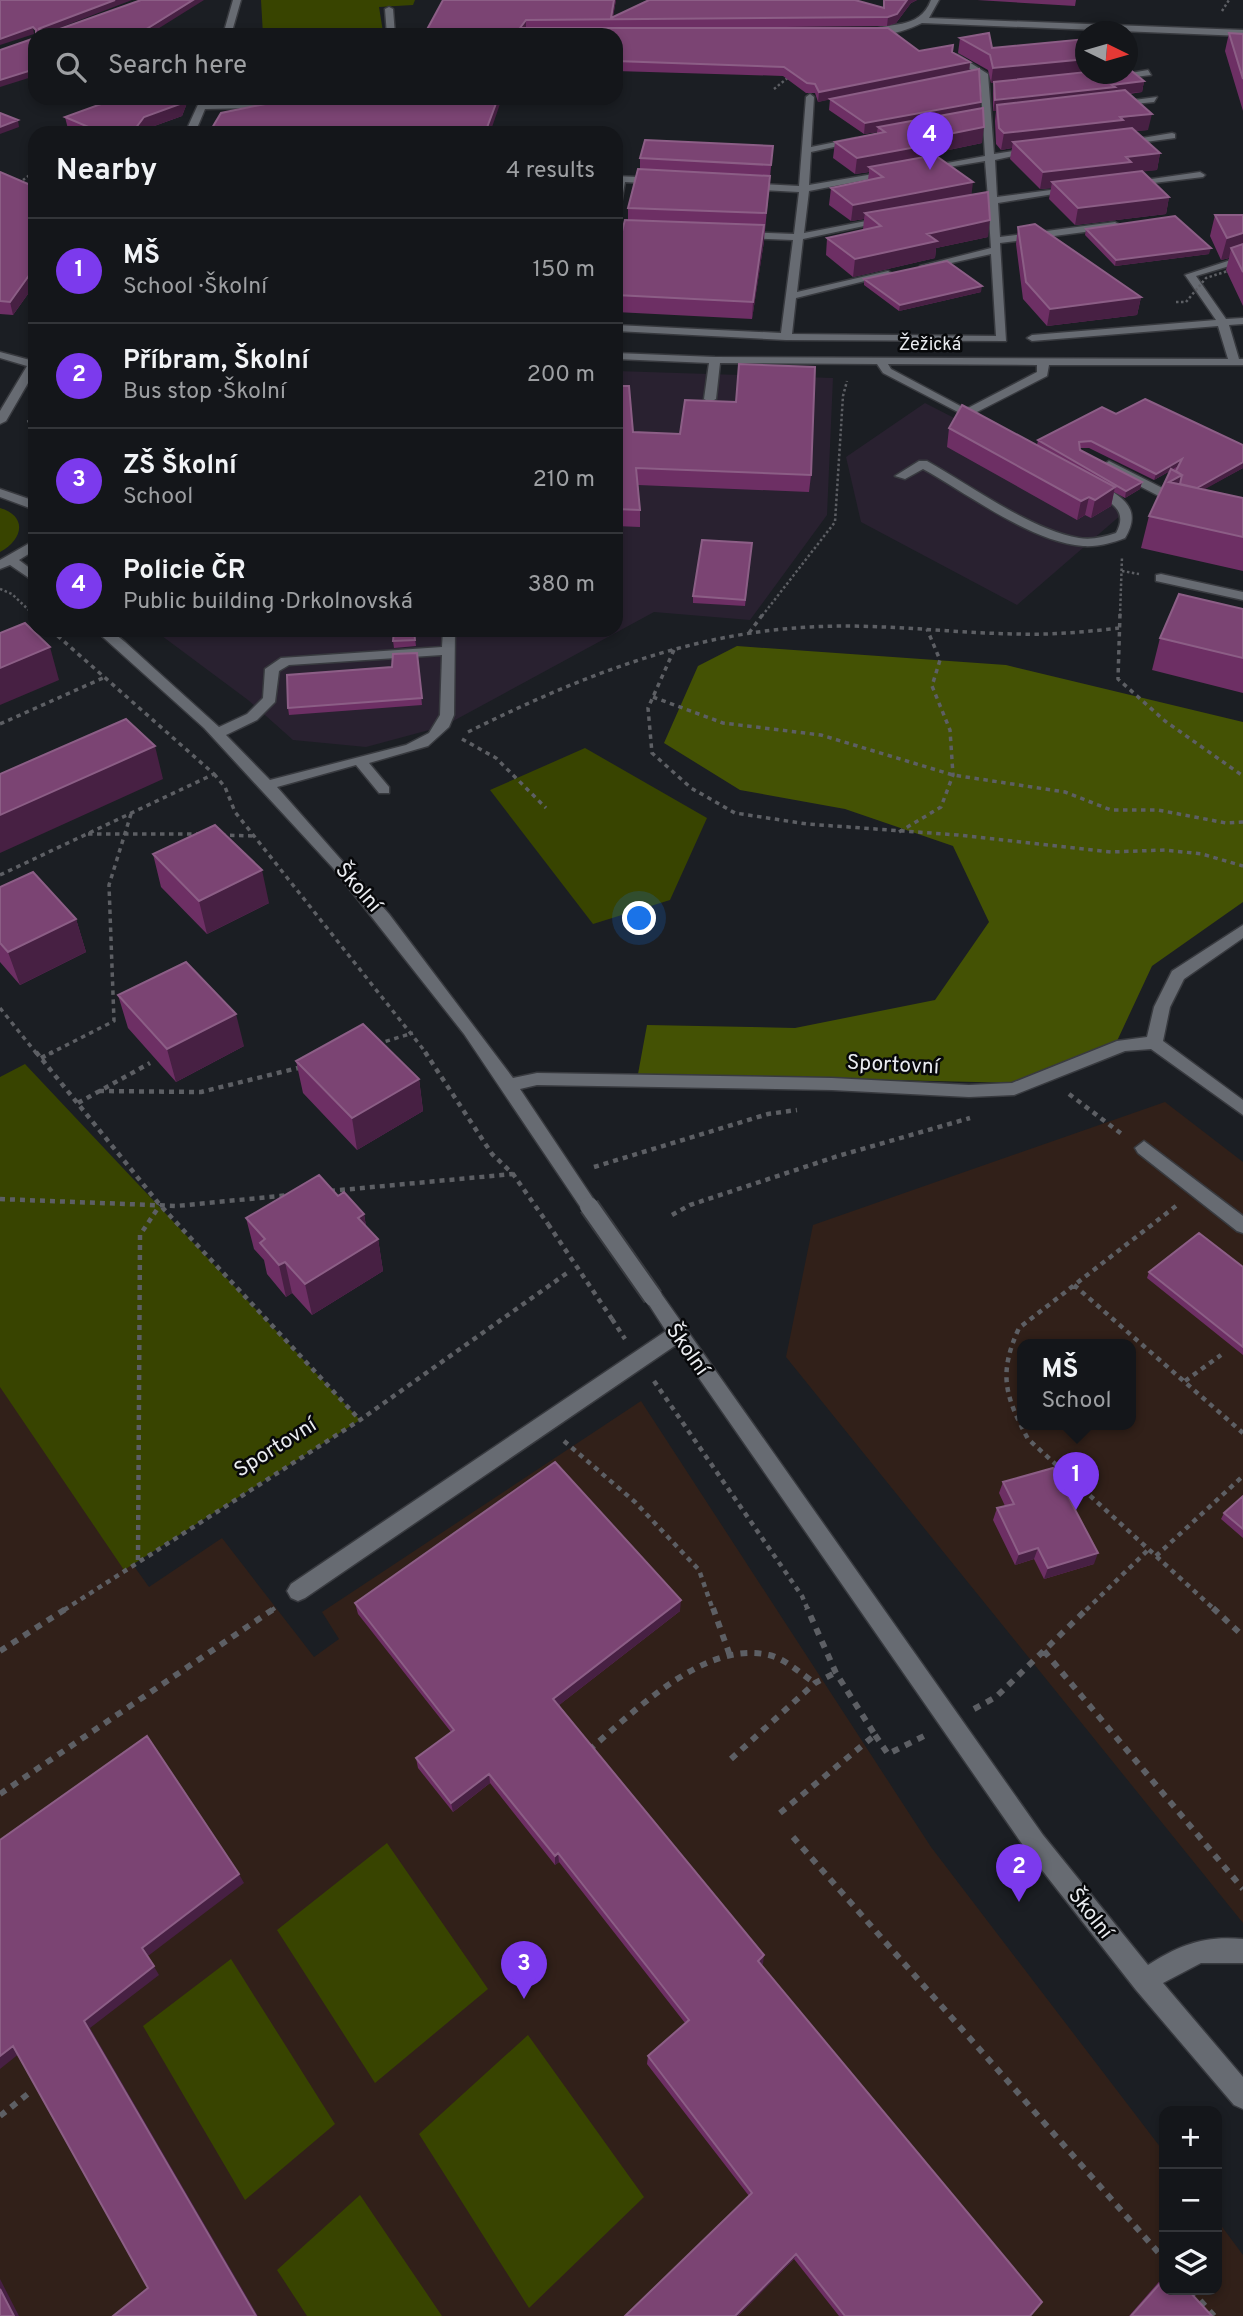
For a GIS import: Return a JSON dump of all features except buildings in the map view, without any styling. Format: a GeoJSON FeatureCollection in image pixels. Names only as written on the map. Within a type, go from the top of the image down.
{"type":"FeatureCollection","features":[{"type":"Feature","properties":{"kind":"street"},"geometry":{"type":"LineString","coordinates":[[229,28],[237,0]]}},
{"type":"Feature","properties":{"kind":"street"},"geometry":{"type":"LineString","coordinates":[[863,34],[888,32],[919,20],[929,13],[935,0]]}},
{"type":"Feature","properties":{"kind":"street"},"geometry":{"type":"LineString","coordinates":[[389,9],[390,28]]}},
{"type":"Feature","properties":{"kind":"street"},"geometry":{"type":"LineString","coordinates":[[919,20],[1243,33]]}},
{"type":"Feature","properties":{"kind":"street"},"geometry":{"type":"LineString","coordinates":[[955,57],[984,74]]}},
{"type":"Feature","properties":{"kind":"street"},"geometry":{"type":"LineString","coordinates":[[1138,74],[1148,73]]}},
{"type":"Feature","properties":{"kind":"street"},"geometry":{"type":"LineString","coordinates":[[971,77],[984,74]]}},
{"type":"Feature","properties":{"kind":"street"},"geometry":{"type":"LineString","coordinates":[[623,328],[786,337],[1002,340],[984,74]]}},
{"type":"Feature","properties":{"kind":"street"},"geometry":{"type":"LineString","coordinates":[[986,89],[999,88]]}},
{"type":"Feature","properties":{"kind":"street"},"geometry":{"type":"LineString","coordinates":[[1098,105],[1154,99]]}},
{"type":"Feature","properties":{"kind":"street"},"geometry":{"type":"LineString","coordinates":[[786,337],[808,150],[810,102],[823,105]]}},
{"type":"Feature","properties":{"kind":"street"},"geometry":{"type":"LineString","coordinates":[[193,126],[203,105]]}},
{"type":"Feature","properties":{"kind":"street"},"geometry":{"type":"LineString","coordinates":[[974,119],[1001,116]]}},
{"type":"Feature","properties":{"kind":"street"},"geometry":{"type":"LineString","coordinates":[[1116,142],[1171,136]]}},
{"type":"Feature","properties":{"kind":"street"},"geometry":{"type":"LineString","coordinates":[[808,150],[872,138]]}},
{"type":"Feature","properties":{"kind":"street"},"geometry":{"type":"LineString","coordinates":[[911,170],[991,156],[1046,150]]}},
{"type":"Feature","properties":{"kind":"street"},"geometry":{"type":"LineString","coordinates":[[739,186],[804,189],[898,172]]}},
{"type":"Feature","properties":{"kind":"street"},"geometry":{"type":"LineString","coordinates":[[1117,185],[1200,175]]}},
{"type":"Feature","properties":{"kind":"street"},"geometry":{"type":"LineString","coordinates":[[623,179],[674,182]]}},
{"type":"Feature","properties":{"kind":"street"},"geometry":{"type":"LineString","coordinates":[[967,205],[1090,188]]}},
{"type":"Feature","properties":{"kind":"street"},"geometry":{"type":"LineString","coordinates":[[733,235],[799,237],[902,217]]}},
{"type":"Feature","properties":{"kind":"street"},"geometry":{"type":"LineString","coordinates":[[907,270],[997,245],[1128,224]]}},
{"type":"Feature","properties":{"kind":"street"},"geometry":{"type":"LineString","coordinates":[[1239,362],[1222,321],[1190,275],[1243,258]]}},
{"type":"Feature","properties":{"kind":"street"},"geometry":{"type":"LineString","coordinates":[[792,296],[895,273]]}},
{"type":"Feature","properties":{"kind":"street"},"geometry":{"type":"LineString","coordinates":[[1032,338],[1243,321]]}},
{"type":"Feature","properties":{"kind":"street"},"geometry":{"type":"LineString","coordinates":[[0,355],[28,366]]}},
{"type":"Feature","properties":{"kind":"street","name":"Žežická"},"geometry":{"type":"LineString","coordinates":[[623,356],[715,360],[1239,362]]}},
{"type":"Feature","properties":{"kind":"street"},"geometry":{"type":"LineString","coordinates":[[710,399],[715,360]]}},
{"type":"Feature","properties":{"kind":"street"},"geometry":{"type":"LineString","coordinates":[[881,361],[887,371],[989,425]]}},
{"type":"Feature","properties":{"kind":"street"},"geometry":{"type":"LineString","coordinates":[[966,413],[1044,374],[1043,362]]}},
{"type":"Feature","properties":{"kind":"street"},"geometry":{"type":"LineString","coordinates":[[0,421],[28,375]]}},
{"type":"Feature","properties":{"kind":"street"},"geometry":{"type":"LineString","coordinates":[[1095,458],[1196,509]]}},
{"type":"Feature","properties":{"kind":"street"},"geometry":{"type":"LineString","coordinates":[[901,476],[923,464],[1049,532],[1070,540],[1094,543],[1121,535],[1128,520],[1127,510],[1114,498],[1079,477]]}},
{"type":"Feature","properties":{"kind":"street"},"geometry":{"type":"LineString","coordinates":[[0,493],[28,502]]}},
{"type":"Feature","properties":{"kind":"street"},"geometry":{"type":"LineString","coordinates":[[28,549],[6,563],[28,574]]}},
{"type":"Feature","properties":{"kind":"street"},"geometry":{"type":"LineString","coordinates":[[1161,578],[1243,596]]}},
{"type":"Feature","properties":{"kind":"street","name":"Školní"},"geometry":{"type":"LineString","coordinates":[[110,637],[218,733],[268,785],[359,886],[424,965],[510,1085],[677,1334],[1035,1843],[1145,1981],[1243,2096]]}},
{"type":"Feature","properties":{"kind":"street"},"geometry":{"type":"LineString","coordinates":[[268,785],[425,743],[437,736],[447,715],[449,637]]}},
{"type":"Feature","properties":{"kind":"street"},"geometry":{"type":"LineString","coordinates":[[218,733],[252,717],[270,699],[272,669],[286,661],[449,651]]}},
{"type":"Feature","properties":{"kind":"street"},"geometry":{"type":"LineString","coordinates":[[359,760],[384,790]]}},
{"type":"Feature","properties":{"kind":"street"},"geometry":{"type":"LineString","coordinates":[[1243,930],[1178,975],[1162,1007],[1154,1043],[1243,1109]]}},
{"type":"Feature","properties":{"kind":"street","name":"Sportovní"},"geometry":{"type":"LineString","coordinates":[[510,1085],[537,1079],[564,1079],[832,1084],[969,1091],[1014,1089],[1123,1045],[1154,1043]]}},
{"type":"Feature","properties":{"kind":"street"},"geometry":{"type":"LineString","coordinates":[[1144,1148],[1243,1226]]}},
{"type":"Feature","properties":{"kind":"street"},"geometry":{"type":"LineString","coordinates":[[298,1591],[677,1334]]}},
{"type":"Feature","properties":{"kind":"street"},"geometry":{"type":"LineString","coordinates":[[1145,1981],[1191,1951],[1219,1948],[1243,1951]]}},
{"type":"Feature","properties":{"kind":"path"},"geometry":{"type":"LineString","coordinates":[[774,89],[790,79],[791,67]]}},
{"type":"Feature","properties":{"kind":"path"},"geometry":{"type":"LineString","coordinates":[[14,186],[28,176]]}},
{"type":"Feature","properties":{"kind":"path"},"geometry":{"type":"LineString","coordinates":[[1176,302],[1186,302],[1206,278],[1243,267]]}},
{"type":"Feature","properties":{"kind":"path"},"geometry":{"type":"LineString","coordinates":[[749,634],[835,522],[843,396],[853,361]]}},
{"type":"Feature","properties":{"kind":"path"},"geometry":{"type":"LineString","coordinates":[[1121,535],[1118,679],[1165,721],[1243,776]]}},
{"type":"Feature","properties":{"kind":"path"},"geometry":{"type":"LineString","coordinates":[[0,589],[12,594],[28,609]]}},
{"type":"Feature","properties":{"kind":"path"},"geometry":{"type":"LineString","coordinates":[[545,808],[518,778],[489,754],[470,740],[458,738],[591,677],[694,643],[779,629],[927,629],[1055,634],[1119,628]]}},
{"type":"Feature","properties":{"kind":"path"},"geometry":{"type":"LineString","coordinates":[[898,833],[941,807],[953,775],[950,730],[932,685],[940,660],[927,629]]}},
{"type":"Feature","properties":{"kind":"path"},"geometry":{"type":"LineString","coordinates":[[59,637],[214,774],[225,787],[235,812],[413,1032],[492,1154],[513,1174],[802,1595],[836,1673],[888,1754],[996,1697],[1149,1549]]}},
{"type":"Feature","properties":{"kind":"path"},"geometry":{"type":"LineString","coordinates":[[674,650],[648,708],[652,753],[691,788],[735,813],[807,824],[898,833],[958,835],[1111,852],[1165,850],[1202,854],[1243,866]]}},
{"type":"Feature","properties":{"kind":"path"},"geometry":{"type":"LineString","coordinates":[[0,724],[103,678]]}},
{"type":"Feature","properties":{"kind":"path"},"geometry":{"type":"LineString","coordinates":[[653,697],[723,723],[821,735],[953,775],[1065,792],[1111,810],[1158,810],[1226,823],[1243,822]]}},
{"type":"Feature","properties":{"kind":"path"},"geometry":{"type":"LineString","coordinates":[[0,875],[214,774]]}},
{"type":"Feature","properties":{"kind":"path"},"geometry":{"type":"LineString","coordinates":[[41,1058],[114,1021],[108,885],[131,813]]}},
{"type":"Feature","properties":{"kind":"path"},"geometry":{"type":"LineString","coordinates":[[88,834],[204,834]]}},
{"type":"Feature","properties":{"kind":"path"},"geometry":{"type":"LineString","coordinates":[[217,835],[255,836]]}},
{"type":"Feature","properties":{"kind":"path"},"geometry":{"type":"LineString","coordinates":[[0,1008],[160,1205],[360,1420]]}},
{"type":"Feature","properties":{"kind":"path"},"geometry":{"type":"LineString","coordinates":[[374,1045],[413,1032]]}},
{"type":"Feature","properties":{"kind":"path"},"geometry":{"type":"LineString","coordinates":[[78,1103],[150,1063]]}},
{"type":"Feature","properties":{"kind":"path"},"geometry":{"type":"LineString","coordinates":[[99,1091],[201,1092],[309,1065]]}},
{"type":"Feature","properties":{"kind":"path"},"geometry":{"type":"LineString","coordinates":[[1049,1077],[1103,1122],[1144,1148]]}},
{"type":"Feature","properties":{"kind":"path"},"geometry":{"type":"LineString","coordinates":[[569,1174],[768,1114],[804,1110]]}},
{"type":"Feature","properties":{"kind":"path"},"geometry":{"type":"LineString","coordinates":[[671,1215],[690,1205],[838,1156],[949,1123]]}},
{"type":"Feature","properties":{"kind":"path"},"geometry":{"type":"LineString","coordinates":[[325,1192],[513,1174]]}},
{"type":"Feature","properties":{"kind":"path"},"geometry":{"type":"LineString","coordinates":[[1017,1420],[1010,1408],[1003,1376],[1007,1350],[1019,1328],[1196,1190]]}},
{"type":"Feature","properties":{"kind":"path"},"geometry":{"type":"LineString","coordinates":[[0,1199],[160,1205],[298,1194]]}},
{"type":"Feature","properties":{"kind":"path"},"geometry":{"type":"LineString","coordinates":[[138,1561],[140,1235],[160,1205]]}},
{"type":"Feature","properties":{"kind":"path","name":"Sportovní"},"geometry":{"type":"LineString","coordinates":[[0,1651],[360,1420],[567,1273]]}},
{"type":"Feature","properties":{"kind":"path"},"geometry":{"type":"LineString","coordinates":[[1074,1285],[1243,1433]]}},
{"type":"Feature","properties":{"kind":"path"},"geometry":{"type":"LineString","coordinates":[[1185,1381],[1221,1355]]}},
{"type":"Feature","properties":{"kind":"path"},"geometry":{"type":"LineString","coordinates":[[543,1423],[635,1502],[699,1570],[729,1653]]}},
{"type":"Feature","properties":{"kind":"path"},"geometry":{"type":"LineString","coordinates":[[1023,1430],[1028,1439],[1243,1636]]}},
{"type":"Feature","properties":{"kind":"path"},"geometry":{"type":"LineString","coordinates":[[1156,1556],[1243,1476]]}},
{"type":"Feature","properties":{"kind":"path"},"geometry":{"type":"LineString","coordinates":[[0,1794],[298,1591]]}},
{"type":"Feature","properties":{"kind":"path"},"geometry":{"type":"LineString","coordinates":[[1044,1651],[1243,1889]]}},
{"type":"Feature","properties":{"kind":"path"},"geometry":{"type":"LineString","coordinates":[[587,1751],[677,1680],[729,1653],[770,1655],[815,1683]]}},
{"type":"Feature","properties":{"kind":"path"},"geometry":{"type":"LineString","coordinates":[[731,1759],[815,1683],[836,1673]]}},
{"type":"Feature","properties":{"kind":"path"},"geometry":{"type":"LineString","coordinates":[[780,1813],[875,1735]]}},
{"type":"Feature","properties":{"kind":"path"},"geometry":{"type":"LineString","coordinates":[[793,1837],[1159,2253]]}},
{"type":"Feature","properties":{"kind":"path"},"geometry":{"type":"LineString","coordinates":[[0,2116],[29,2093]]}},
{"type":"Feature","properties":{"kind":"path"},"geometry":{"type":"LineString","coordinates":[[1195,2295],[1214,2316]]}},
{"type":"Feature","properties":{"kind":"shaded area"},"geometry":{"type":"Polygon","coordinates":[[[623,371],[833,378],[827,515],[750,620],[654,612],[623,629],[623,371]]]}},
{"type":"Feature","properties":{"kind":"shaded area"},"geometry":{"type":"Polygon","coordinates":[[[925,403],[1129,508],[1017,605],[861,522],[846,457],[925,403]]]}},
{"type":"Feature","properties":{"kind":"shaded area"},"geometry":{"type":"Polygon","coordinates":[[[163,637],[608,637],[444,726],[366,747],[293,740],[248,700],[163,637]]]}},
{"type":"Feature","properties":{"kind":"shaded area"},"geometry":{"type":"Polygon","coordinates":[[[1165,1102],[1243,1162],[1243,1923],[786,1357],[813,1225],[1165,1102]]]}},
{"type":"Feature","properties":{"kind":"shaded area"},"geometry":{"type":"Polygon","coordinates":[[[0,1379],[149,1587],[222,1538],[314,1657],[339,1639],[322,1612],[641,1401],[931,1847],[1159,2145],[1159,2295],[1222,2295],[1222,2227],[1243,2255],[1243,2316],[0,2316],[0,1379]]]}},
{"type":"Feature","properties":{"kind":"green space"},"geometry":{"type":"Polygon","coordinates":[[[261,0],[415,0],[413,5],[379,7],[382,28],[263,28],[261,0]]]}},
{"type":"Feature","properties":{"kind":"green space"},"geometry":{"type":"Polygon","coordinates":[[[0,508],[15,517],[19,528],[14,541],[0,552],[0,508]]]}},
{"type":"Feature","properties":{"kind":"green space"},"geometry":{"type":"Polygon","coordinates":[[[737,646],[1006,665],[1243,722],[1243,902],[1152,966],[1117,1041],[1019,1083],[638,1074],[647,1025],[795,1028],[935,1000],[989,922],[953,846],[845,809],[740,790],[664,743],[698,666],[737,646]]]}},
{"type":"Feature","properties":{"kind":"green space"},"geometry":{"type":"Polygon","coordinates":[[[585,748],[707,818],[670,900],[593,924],[490,790],[585,748]]]}},
{"type":"Feature","properties":{"kind":"green space"},"geometry":{"type":"Polygon","coordinates":[[[25,1064],[360,1420],[124,1570],[0,1387],[0,1077],[25,1064]]]}},
{"type":"Feature","properties":{"kind":"green space"},"geometry":{"type":"Polygon","coordinates":[[[387,1843],[488,1989],[375,2083],[277,1930],[387,1843]]]}},
{"type":"Feature","properties":{"kind":"green space"},"geometry":{"type":"Polygon","coordinates":[[[231,1959],[335,2124],[245,2200],[143,2026],[231,1959]]]}},
{"type":"Feature","properties":{"kind":"green space"},"geometry":{"type":"Polygon","coordinates":[[[528,2035],[644,2197],[529,2308],[419,2134],[528,2035]]]}},
{"type":"Feature","properties":{"kind":"green space"},"geometry":{"type":"Polygon","coordinates":[[[360,2195],[442,2316],[307,2316],[277,2270],[360,2195]]]}},
{"type":"Feature","properties":{"kind":"place","name":"Policie ČR"},"geometry":{"type":"Point","coordinates":[930,170]}},
{"type":"Feature","properties":{"kind":"place","name":"MŠ"},"geometry":{"type":"Point","coordinates":[1076,1510]}},
{"type":"Feature","properties":{"kind":"place","name":"Příbram, Školní"},"geometry":{"type":"Point","coordinates":[1019,1902]}},
{"type":"Feature","properties":{"kind":"place","name":"ZŠ Školní"},"geometry":{"type":"Point","coordinates":[524,1999]}}]}
